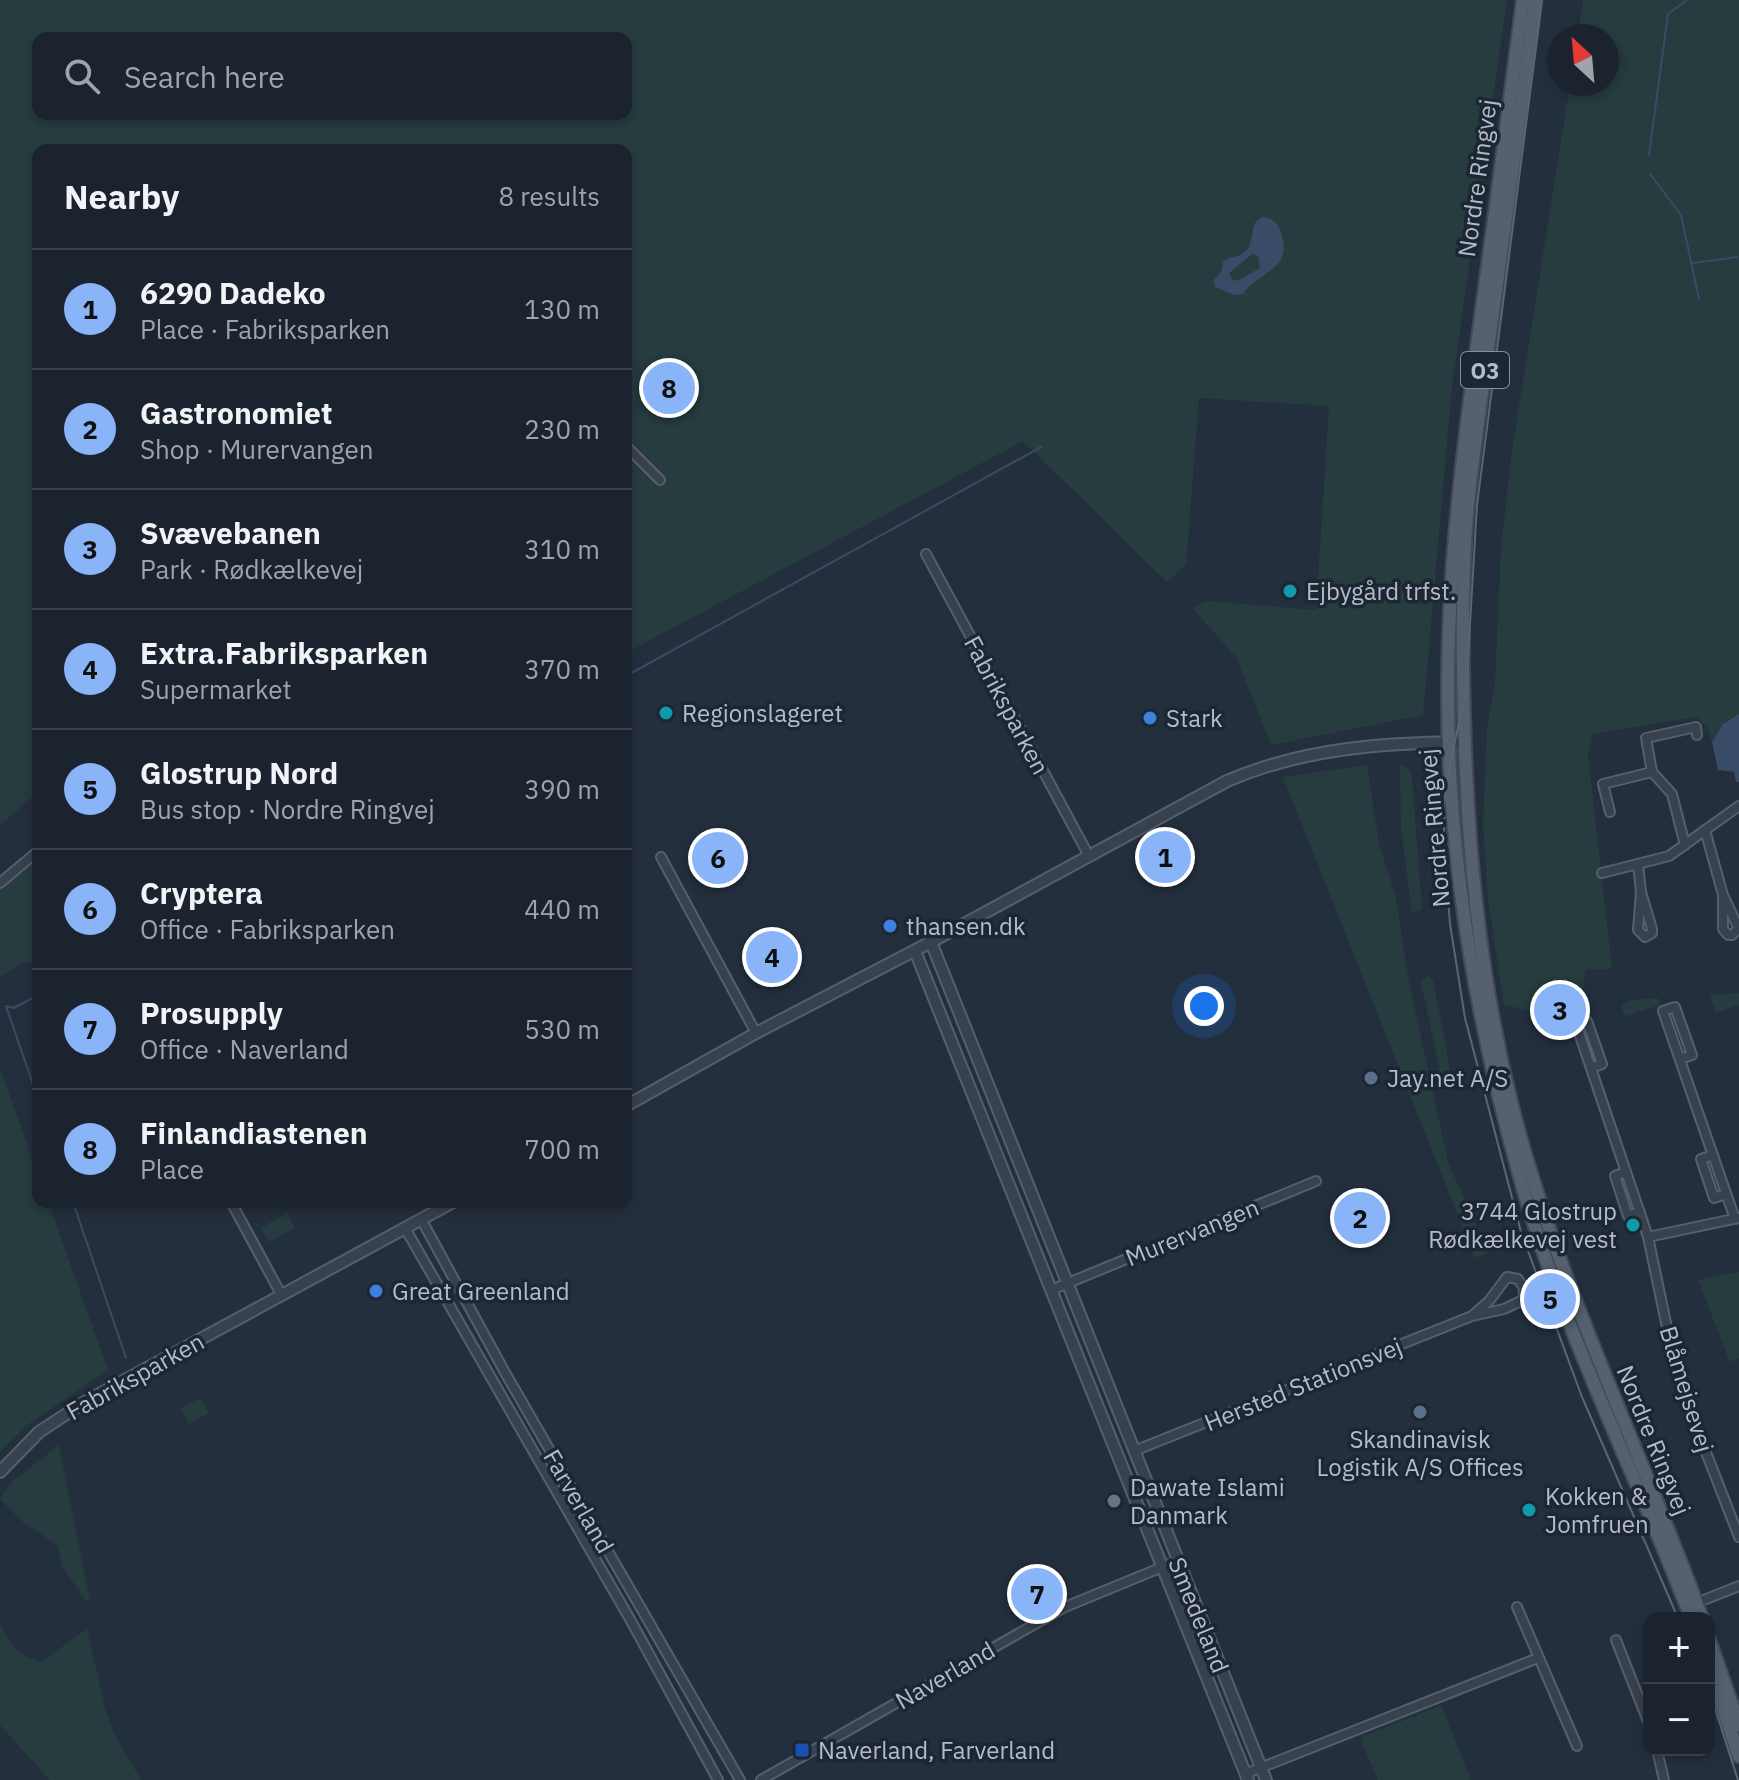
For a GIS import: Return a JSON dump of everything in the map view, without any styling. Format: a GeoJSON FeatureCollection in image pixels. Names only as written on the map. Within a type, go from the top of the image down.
{"type":"FeatureCollection","features":[{"type":"Feature","properties":{"kind":"main road","name":"Nordre Ringvej"},"geometry":{"type":"LineString","coordinates":[[1523,0],[1452,556],[1448,690],[1457,862],[1467,947],[1520,1178],[1555,1282],[1689,1612]]}},
{"type":"Feature","properties":{"kind":"main road","name":"Nordre Ringvej"},"geometry":{"type":"LineString","coordinates":[[1535,0],[1467,511],[1462,626],[1464,742],[1478,929],[1491,1007],[1526,1159],[1568,1285],[1700,1612]]}},
{"type":"Feature","properties":{"kind":"main road"},"geometry":{"type":"LineString","coordinates":[[1715,1656],[1739,1725]]}},
{"type":"Feature","properties":{"kind":"main road"},"geometry":{"type":"LineString","coordinates":[[1715,1684],[1739,1756]]}},
{"type":"Feature","properties":{"kind":"street"},"geometry":{"type":"LineString","coordinates":[[632,452],[660,480]]}},
{"type":"Feature","properties":{"kind":"street","name":"Fabriksparken"},"geometry":{"type":"LineString","coordinates":[[926,554],[1089,856]]}},
{"type":"Feature","properties":{"kind":"street"},"geometry":{"type":"LineString","coordinates":[[1685,845],[1672,794],[1652,772],[1646,738],[1696,727],[1697,735]]}},
{"type":"Feature","properties":{"kind":"street"},"geometry":{"type":"LineString","coordinates":[[632,1103],[1227,781],[1257,768],[1312,753],[1464,742]]}},
{"type":"Feature","properties":{"kind":"street"},"geometry":{"type":"LineString","coordinates":[[1610,812],[1603,784],[1652,772]]}},
{"type":"Feature","properties":{"kind":"street"},"geometry":{"type":"LineString","coordinates":[[1602,873],[1669,856],[1739,806]]}},
{"type":"Feature","properties":{"kind":"street"},"geometry":{"type":"LineString","coordinates":[[1705,830],[1723,895]]}},
{"type":"Feature","properties":{"kind":"street"},"geometry":{"type":"LineString","coordinates":[[0,883],[32,856]]}},
{"type":"Feature","properties":{"kind":"street"},"geometry":{"type":"LineString","coordinates":[[661,857],[756,1033]]}},
{"type":"Feature","properties":{"kind":"street"},"geometry":{"type":"LineString","coordinates":[[1638,864],[1641,892]]}},
{"type":"Feature","properties":{"kind":"street","name":"Smedeland"},"geometry":{"type":"LineString","coordinates":[[931,942],[1266,1780]]}},
{"type":"Feature","properties":{"kind":"street","name":"Smedeland"},"geometry":{"type":"LineString","coordinates":[[915,951],[1246,1777],[1261,1768],[1538,1658]]}},
{"type":"Feature","properties":{"kind":"street"},"geometry":{"type":"LineString","coordinates":[[1648,1237],[1737,1219],[1726,1194],[1663,1011],[1675,1007],[1692,1055],[1680,1059]]}},
{"type":"Feature","properties":{"kind":"street","name":"Blåmejsevej"},"geometry":{"type":"LineString","coordinates":[[1591,1068],[1602,1064],[1587,1021],[1576,1024],[1648,1237],[1686,1401],[1739,1537]]}},
{"type":"Feature","properties":{"kind":"street","name":"Murervangen"},"geometry":{"type":"LineString","coordinates":[[1067,1283],[1316,1181]]}},
{"type":"Feature","properties":{"kind":"street"},"geometry":{"type":"LineString","coordinates":[[234,1208],[282,1296]]}},
{"type":"Feature","properties":{"kind":"street","name":"Fabriksparken"},"geometry":{"type":"LineString","coordinates":[[0,1472],[39,1432],[64,1414],[442,1208]]}},
{"type":"Feature","properties":{"kind":"street","name":"Farverland"},"geometry":{"type":"LineString","coordinates":[[421,1219],[740,1780]]}},
{"type":"Feature","properties":{"kind":"street","name":"Farverland"},"geometry":{"type":"LineString","coordinates":[[405,1228],[580,1531],[718,1780]]}},
{"type":"Feature","properties":{"kind":"street","name":"Hersted Stationsvej"},"geometry":{"type":"LineString","coordinates":[[1134,1451],[1472,1316],[1504,1309],[1523,1300],[1524,1288],[1518,1279],[1507,1277],[1489,1301],[1472,1316]]}},
{"type":"Feature","properties":{"kind":"street"},"geometry":{"type":"LineString","coordinates":[[1051,1290],[1067,1283]]}},
{"type":"Feature","properties":{"kind":"street"},"geometry":{"type":"LineString","coordinates":[[468,1337],[482,1329]]}},
{"type":"Feature","properties":{"kind":"street"},"geometry":{"type":"LineString","coordinates":[[1108,1432],[1124,1425]]}},
{"type":"Feature","properties":{"kind":"street"},"geometry":{"type":"LineString","coordinates":[[532,1447],[544,1440]]}},
{"type":"Feature","properties":{"kind":"street"},"geometry":{"type":"LineString","coordinates":[[545,1471],[558,1464]]}},
{"type":"Feature","properties":{"kind":"street"},"geometry":{"type":"LineString","coordinates":[[580,1531],[592,1524]]}},
{"type":"Feature","properties":{"kind":"street","name":"Naverland"},"geometry":{"type":"LineString","coordinates":[[761,1780],[1065,1607],[1177,1561]]}},
{"type":"Feature","properties":{"kind":"street"},"geometry":{"type":"LineString","coordinates":[[1696,1603],[1739,1586]]}},
{"type":"Feature","properties":{"kind":"street"},"geometry":{"type":"LineString","coordinates":[[1517,1607],[1577,1746]]}},
{"type":"Feature","properties":{"kind":"street"},"geometry":{"type":"LineString","coordinates":[[631,1621],[644,1614]]}},
{"type":"Feature","properties":{"kind":"street"},"geometry":{"type":"LineString","coordinates":[[1616,1640],[1643,1709]]}},
{"type":"Feature","properties":{"kind":"street"},"geometry":{"type":"LineString","coordinates":[[1658,1756],[1664,1780]]}},
{"type":"Feature","properties":{"kind":"green space"},"geometry":{"type":"Polygon","coordinates":[[[0,0],[1507,0],[1452,386],[1423,715],[1271,745],[1236,657],[1192,608],[1208,601],[1316,610],[1329,406],[1199,398],[1186,565],[1167,582],[1023,441],[632,650],[632,144],[32,144],[32,797],[0,825],[0,0]]]}},
{"type":"Feature","properties":{"kind":"green space"},"geometry":{"type":"Polygon","coordinates":[[[1583,0],[1739,0],[1739,714],[1723,724],[1712,742],[1708,729],[1697,717],[1593,734],[1588,755],[1612,969],[1586,970],[1581,1004],[1578,1004],[1580,1012],[1542,1018],[1541,1008],[1528,1010],[1504,1005],[1488,899],[1483,823],[1487,727],[1495,683],[1501,548],[1512,451],[1568,96],[1619,96],[1619,24],[1580,24],[1583,0]]]}},
{"type":"Feature","properties":{"kind":"green space"},"geometry":{"type":"Polygon","coordinates":[[[1367,765],[1379,844],[1396,898],[1407,972],[1448,1162],[1488,1253],[1475,1258],[1283,777],[1367,765]]]}},
{"type":"Feature","properties":{"kind":"green space"},"geometry":{"type":"Polygon","coordinates":[[[1400,765],[1408,768],[1412,777],[1422,910],[1412,912],[1401,828],[1400,765]]]}},
{"type":"Feature","properties":{"kind":"green space"},"geometry":{"type":"Polygon","coordinates":[[[32,858],[32,961],[0,977],[0,885],[32,858]]]}},
{"type":"Feature","properties":{"kind":"green space"},"geometry":{"type":"Polygon","coordinates":[[[1428,976],[1433,980],[1454,1090],[1445,1091],[1442,1082],[1421,982],[1428,976]]]}},
{"type":"Feature","properties":{"kind":"green space"},"geometry":{"type":"Polygon","coordinates":[[[1739,993],[1739,1005],[1716,1013],[1710,995],[1739,993]]]}},
{"type":"Feature","properties":{"kind":"green space"},"geometry":{"type":"Polygon","coordinates":[[[1658,998],[1660,1005],[1625,1016],[1621,1006],[1631,1000],[1658,998]]]}},
{"type":"Feature","properties":{"kind":"green space"},"geometry":{"type":"Polygon","coordinates":[[[0,1068],[32,1157],[32,1208],[50,1208],[108,1370],[26,1426],[0,1452],[0,1068]]]}},
{"type":"Feature","properties":{"kind":"green space"},"geometry":{"type":"Polygon","coordinates":[[[287,1213],[295,1228],[269,1242],[261,1228],[287,1213]]]}},
{"type":"Feature","properties":{"kind":"green space"},"geometry":{"type":"Polygon","coordinates":[[[1739,1272],[1739,1358],[1730,1362],[1698,1280],[1739,1272]]]}},
{"type":"Feature","properties":{"kind":"green space"},"geometry":{"type":"Polygon","coordinates":[[[200,1398],[209,1413],[189,1424],[181,1408],[200,1398]]]}},
{"type":"Feature","properties":{"kind":"green space"},"geometry":{"type":"Polygon","coordinates":[[[59,1445],[90,1600],[86,1601],[62,1566],[57,1545],[23,1522],[0,1499],[12,1482],[59,1445]]]}},
{"type":"Feature","properties":{"kind":"green space"},"geometry":{"type":"Polygon","coordinates":[[[0,1623],[16,1648],[41,1662],[87,1629],[105,1708],[115,1736],[141,1780],[50,1780],[0,1725],[0,1623]]]}},
{"type":"Feature","properties":{"kind":"green space"},"geometry":{"type":"Polygon","coordinates":[[[1441,1705],[1471,1780],[1378,1780],[1360,1738],[1441,1705]]]}},
{"type":"Feature","properties":{"kind":"water"},"geometry":{"type":"Polygon","coordinates":[[[1262,217],[1278,226],[1284,245],[1279,262],[1243,294],[1234,295],[1215,287],[1214,280],[1222,270],[1223,262],[1248,248],[1255,223],[1262,217]],[[1252,254],[1229,273],[1232,279],[1237,281],[1260,268],[1258,256],[1252,254]]]}},
{"type":"Feature","properties":{"kind":"water"},"geometry":{"type":"Polygon","coordinates":[[[1739,714],[1739,782],[1736,782],[1734,772],[1718,770],[1712,742],[1723,724],[1739,714]]]}},
{"type":"Feature","properties":{"kind":"waterway"},"geometry":{"type":"LineString","coordinates":[[1649,155],[1668,14],[1687,0]]}},
{"type":"Feature","properties":{"kind":"waterway"},"geometry":{"type":"LineString","coordinates":[[1650,174],[1681,215],[1699,299]]}},
{"type":"Feature","properties":{"kind":"waterway"},"geometry":{"type":"LineString","coordinates":[[1693,263],[1737,257]]}},
{"type":"Feature","properties":{"kind":"waterway"},"geometry":{"type":"LineString","coordinates":[[632,673],[1041,447]]}},
{"type":"Feature","properties":{"kind":"waterway"},"geometry":{"type":"LineString","coordinates":[[32,998],[14,1008],[6,1006],[32,1082]]}},
{"type":"Feature","properties":{"kind":"waterway"},"geometry":{"type":"LineString","coordinates":[[75,1208],[126,1358]]}},
{"type":"Feature","properties":{"kind":"tram line"},"geometry":{"type":"LineString","coordinates":[[1542,0],[1477,505],[1466,692],[1444,805],[1450,924],[1465,1018],[1521,1232],[1582,1397],[1675,1612]]}},
{"type":"Feature","properties":{"kind":"tram line"},"geometry":{"type":"LineString","coordinates":[[1715,1709],[1738,1780]]}},
{"type":"Feature","properties":{"kind":"place","name":"Finlandiastenen"},"geometry":{"type":"Point","coordinates":[669,388]}},
{"type":"Feature","properties":{"kind":"place","name":"Ejbygård trfst."},"geometry":{"type":"Point","coordinates":[1290,591]}},
{"type":"Feature","properties":{"kind":"place","name":"Regionslageret"},"geometry":{"type":"Point","coordinates":[666,713]}},
{"type":"Feature","properties":{"kind":"place","name":"Stark"},"geometry":{"type":"Point","coordinates":[1150,718]}},
{"type":"Feature","properties":{"kind":"place","name":"6290 Dadeko"},"geometry":{"type":"Point","coordinates":[1165,857]}},
{"type":"Feature","properties":{"kind":"place","name":"Cryptera"},"geometry":{"type":"Point","coordinates":[718,858]}},
{"type":"Feature","properties":{"kind":"place","name":"thansen.dk"},"geometry":{"type":"Point","coordinates":[890,926]}},
{"type":"Feature","properties":{"kind":"place","name":"Extra.Fabriksparken"},"geometry":{"type":"Point","coordinates":[772,957]}},
{"type":"Feature","properties":{"kind":"place","name":"Svævebanen"},"geometry":{"type":"Point","coordinates":[1560,1010]}},
{"type":"Feature","properties":{"kind":"place","name":"Jay.net A/S"},"geometry":{"type":"Point","coordinates":[1371,1078]}},
{"type":"Feature","properties":{"kind":"place","name":"Gastronomiet"},"geometry":{"type":"Point","coordinates":[1360,1218]}},
{"type":"Feature","properties":{"kind":"place","name":"3744 Glostrup Rødkælkevej vest"},"geometry":{"type":"Point","coordinates":[1633,1225]}},
{"type":"Feature","properties":{"kind":"place","name":"Great Greenland"},"geometry":{"type":"Point","coordinates":[376,1291]}},
{"type":"Feature","properties":{"kind":"place","name":"Glostrup Nord"},"geometry":{"type":"Point","coordinates":[1550,1299]}},
{"type":"Feature","properties":{"kind":"place","name":"Skandinavisk Logistik A/S Offices"},"geometry":{"type":"Point","coordinates":[1420,1412]}},
{"type":"Feature","properties":{"kind":"place","name":"Dawate Islami Danmark"},"geometry":{"type":"Point","coordinates":[1114,1501]}},
{"type":"Feature","properties":{"kind":"place","name":"Kokken & Jomfruen"},"geometry":{"type":"Point","coordinates":[1529,1510]}},
{"type":"Feature","properties":{"kind":"place","name":"Prosupply"},"geometry":{"type":"Point","coordinates":[1037,1594]}},
{"type":"Feature","properties":{"kind":"place","name":"Naverland, Farverland"},"geometry":{"type":"Point","coordinates":[802,1750]}}]}
